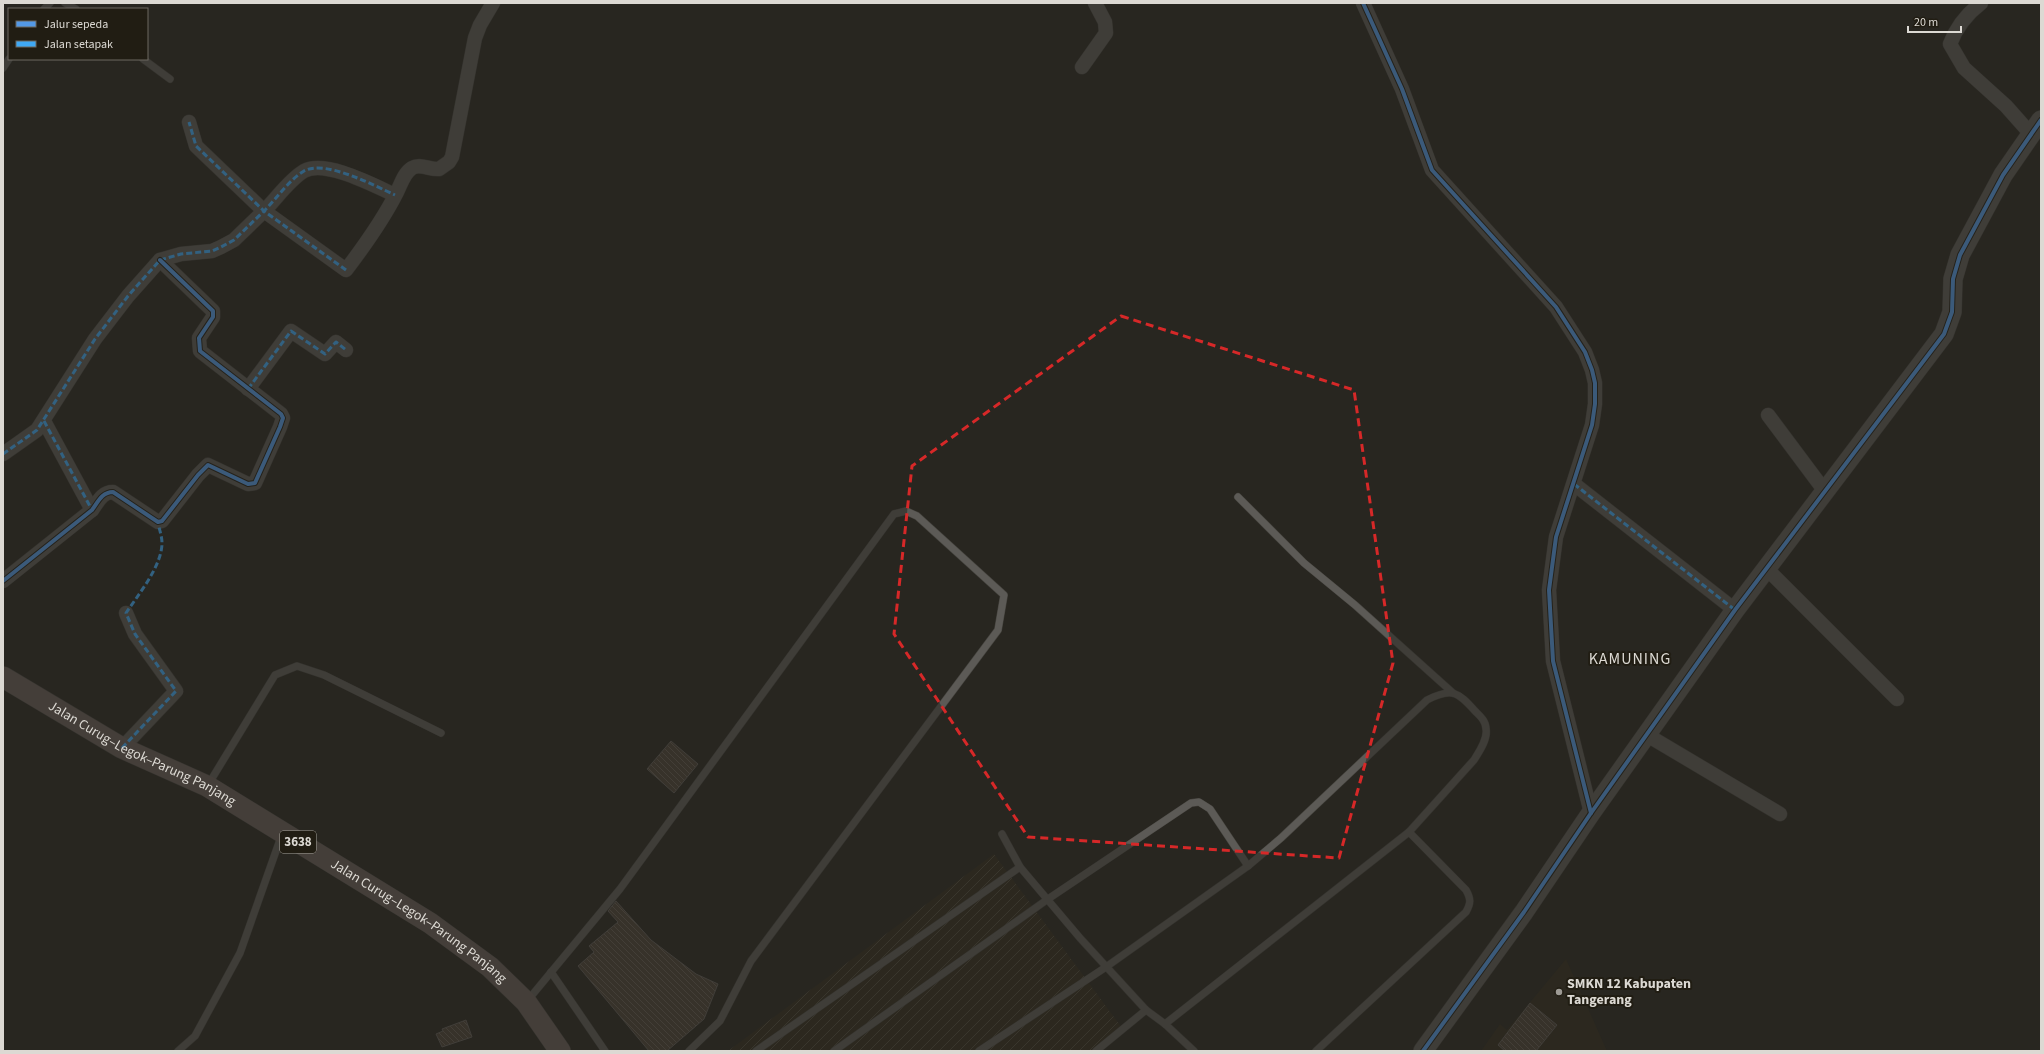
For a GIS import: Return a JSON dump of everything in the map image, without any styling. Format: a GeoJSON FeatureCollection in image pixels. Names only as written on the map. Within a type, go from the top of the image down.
{"type":"FeatureCollection","features":[{"type":"Feature","properties":{"kind":"main road","name":"Jalan Curug–Legok–Parung Panjang"},"geometry":{"type":"LineString","coordinates":[[3,677],[122,748],[207,786],[430,923],[490,967],[526,1002],[560,1051]]}},
{"type":"Feature","properties":{"kind":"street"},"geometry":{"type":"LineString","coordinates":[[189,122],[196,146],[264,211],[346,270],[372,235],[404,177],[412,167],[421,166],[439,169],[449,162],[452,157],[476,38],[480,25],[493,3]]}},
{"type":"Feature","properties":{"kind":"street"},"geometry":{"type":"LineString","coordinates":[[1082,67],[1106,33],[1106,22],[1095,3]]}},
{"type":"Feature","properties":{"kind":"street"},"geometry":{"type":"LineString","coordinates":[[1363,3],[1402,89],[1432,170],[1556,307],[1585,352],[1592,370],[1595,383],[1595,404],[1592,425],[1556,538],[1549,590],[1553,661],[1591,813]]}},
{"type":"Feature","properties":{"kind":"street"},"geometry":{"type":"LineString","coordinates":[[1423,1051],[1520,918],[1591,813],[1735,610],[1824,490],[1944,334],[1952,312],[1953,279],[1960,255],[2003,175],[2036,127],[2006,106],[1964,68],[1950,44],[1954,34],[1971,11],[1981,3]]}},
{"type":"Feature","properties":{"kind":"street"},"geometry":{"type":"LineString","coordinates":[[3,454],[27,438],[44,422],[95,339],[128,296],[160,260],[181,254],[212,251],[234,240],[303,172],[317,168],[331,170],[395,195]]}},
{"type":"Feature","properties":{"kind":"street"},"geometry":{"type":"LineString","coordinates":[[3,581],[92,510],[103,495],[113,492],[158,522],[162,522],[198,475],[208,465],[248,484],[254,483],[280,428],[283,418],[277,411],[248,390],[200,351],[199,338],[213,317],[213,312],[160,260]]}},
{"type":"Feature","properties":{"kind":"street"},"geometry":{"type":"LineString","coordinates":[[248,390],[291,331],[325,354],[336,342],[346,350]]}},
{"type":"Feature","properties":{"kind":"street"},"geometry":{"type":"LineString","coordinates":[[1768,415],[1824,490]]}},
{"type":"Feature","properties":{"kind":"street"},"geometry":{"type":"LineString","coordinates":[[44,422],[92,510]]}},
{"type":"Feature","properties":{"kind":"street"},"geometry":{"type":"LineString","coordinates":[[1574,484],[1735,610]]}},
{"type":"Feature","properties":{"kind":"street"},"geometry":{"type":"LineString","coordinates":[[1766,568],[1897,699]]}},
{"type":"Feature","properties":{"kind":"street"},"geometry":{"type":"LineString","coordinates":[[122,748],[176,691],[135,634],[126,613]]}},
{"type":"Feature","properties":{"kind":"street"},"geometry":{"type":"LineString","coordinates":[[1647,735],[1780,814]]}},
{"type":"Feature","properties":{"kind":"lane"},"geometry":{"type":"LineString","coordinates":[[65,3],[74,8]]}},
{"type":"Feature","properties":{"kind":"lane"},"geometry":{"type":"LineString","coordinates":[[144,60],[170,79]]}},
{"type":"Feature","properties":{"kind":"lane"},"geometry":{"type":"LineString","coordinates":[[1238,497],[1304,563],[1355,605],[1453,693]]}},
{"type":"Feature","properties":{"kind":"lane"},"geometry":{"type":"LineString","coordinates":[[526,1002],[620,889],[894,514],[906,511],[917,516],[1004,595],[998,630],[751,961],[720,1021],[689,1051]]}},
{"type":"Feature","properties":{"kind":"lane"},"geometry":{"type":"LineString","coordinates":[[207,786],[275,675],[298,666],[324,675],[441,733]]}},
{"type":"Feature","properties":{"kind":"lane"},"geometry":{"type":"LineString","coordinates":[[979,1051],[1106,967],[1248,866],[1281,838],[1428,700],[1445,693],[1461,695],[1484,720],[1487,730],[1484,741],[1474,760],[1409,832],[1165,1024]]}},
{"type":"Feature","properties":{"kind":"lane"},"geometry":{"type":"LineString","coordinates":[[834,1051],[1048,899],[1191,803],[1199,802],[1210,809],[1248,866]]}},
{"type":"Feature","properties":{"kind":"lane"},"geometry":{"type":"LineString","coordinates":[[178,1051],[195,1036],[240,953],[282,832]]}},
{"type":"Feature","properties":{"kind":"lane"},"geometry":{"type":"LineString","coordinates":[[1316,1051],[1466,912],[1470,904],[1470,897],[1466,890],[1409,832]]}},
{"type":"Feature","properties":{"kind":"lane"},"geometry":{"type":"LineString","coordinates":[[1002,834],[1020,867],[1106,967],[1146,1010],[1165,1024],[1194,1051]]}},
{"type":"Feature","properties":{"kind":"lane"},"geometry":{"type":"LineString","coordinates":[[756,1051],[1020,867]]}},
{"type":"Feature","properties":{"kind":"lane"},"geometry":{"type":"LineString","coordinates":[[551,972],[605,1051]]}},
{"type":"Feature","properties":{"kind":"lane"},"geometry":{"type":"LineString","coordinates":[[1096,1051],[1146,1010]]}},
{"type":"Feature","properties":{"kind":"highlighted area"},"geometry":{"type":"Polygon","coordinates":[[[1121,316],[1354,390],[1393,663],[1339,858],[1028,837],[894,634],[912,466],[1121,316]]]}},
{"type":"Feature","properties":{"kind":"shaded area"},"geometry":{"type":"Polygon","coordinates":[[[994,854],[1125,1032],[1099,1051],[728,1051],[994,854]]]}},
{"type":"Feature","properties":{"kind":"shaded area","name":"SMKN 12 Kabupaten Tangerang"},"geometry":{"type":"Polygon","coordinates":[[[1566,959],[1607,1051],[1481,1051],[1500,1024],[1507,1030],[1566,959]]]}},
{"type":"Feature","properties":{"kind":"building"},"geometry":{"type":"Polygon","coordinates":[[[671,741],[698,764],[674,793],[647,769],[671,741]]]}},
{"type":"Feature","properties":{"kind":"building"},"geometry":{"type":"Polygon","coordinates":[[[616,901],[651,940],[696,974],[718,984],[704,1019],[667,1051],[649,1051],[578,966],[594,952],[589,946],[618,922],[608,911],[616,901]]]}},
{"type":"Feature","properties":{"kind":"building"},"geometry":{"type":"Polygon","coordinates":[[[1530,1003],[1557,1025],[1536,1051],[1505,1051],[1498,1045],[1530,1003]]]}},
{"type":"Feature","properties":{"kind":"building"},"geometry":{"type":"Polygon","coordinates":[[[466,1020],[472,1037],[442,1047],[436,1034],[443,1031],[442,1029],[466,1020]]]}},
{"type":"Feature","properties":{"kind":"marked path"},"geometry":{"type":"LineString","coordinates":[[3,454],[37,430],[95,339],[128,296],[160,260],[181,254],[212,251],[221,247],[234,240],[264,211],[196,146],[189,122]]}},
{"type":"Feature","properties":{"kind":"marked path"},"geometry":{"type":"LineString","coordinates":[[346,270],[264,211],[293,179],[304,171],[313,168],[324,168],[350,175],[395,195]]}},
{"type":"Feature","properties":{"kind":"marked path"},"geometry":{"type":"LineString","coordinates":[[248,389],[291,331],[325,354],[336,342],[346,350]]}},
{"type":"Feature","properties":{"kind":"marked path"},"geometry":{"type":"LineString","coordinates":[[44,421],[92,510]]}},
{"type":"Feature","properties":{"kind":"marked path"},"geometry":{"type":"LineString","coordinates":[[1574,484],[1735,610]]}},
{"type":"Feature","properties":{"kind":"marked path"},"geometry":{"type":"LineString","coordinates":[[122,748],[176,691],[135,634],[126,613],[143,589],[158,561],[162,543],[158,522]]}},
{"type":"Feature","properties":{"kind":"cycle path"},"geometry":{"type":"LineString","coordinates":[[1363,3],[1402,89],[1432,170],[1556,307],[1585,352],[1592,370],[1595,383],[1595,404],[1592,425],[1556,537],[1549,590],[1553,661],[1591,813]]}},
{"type":"Feature","properties":{"kind":"cycle path"},"geometry":{"type":"LineString","coordinates":[[1423,1051],[1524,912],[1591,813],[1735,610],[1944,334],[1952,312],[1953,279],[1960,255],[2003,175],[2041,120]]}},
{"type":"Feature","properties":{"kind":"cycle path"},"geometry":{"type":"LineString","coordinates":[[3,581],[92,510],[101,498],[109,492],[113,492],[158,522],[162,521],[198,475],[208,465],[248,484],[255,483],[283,418],[281,414],[200,351],[199,338],[213,317],[213,311],[160,260]]}},
{"type":"Feature","properties":{"kind":"place","name":"SMKN 12 Kabupaten Tangerang"},"geometry":{"type":"Point","coordinates":[1559,992]}},
{"type":"Feature","properties":{"kind":"district","name":"KAMUNING"},"geometry":{"type":"Point","coordinates":[1630,659]}}]}
